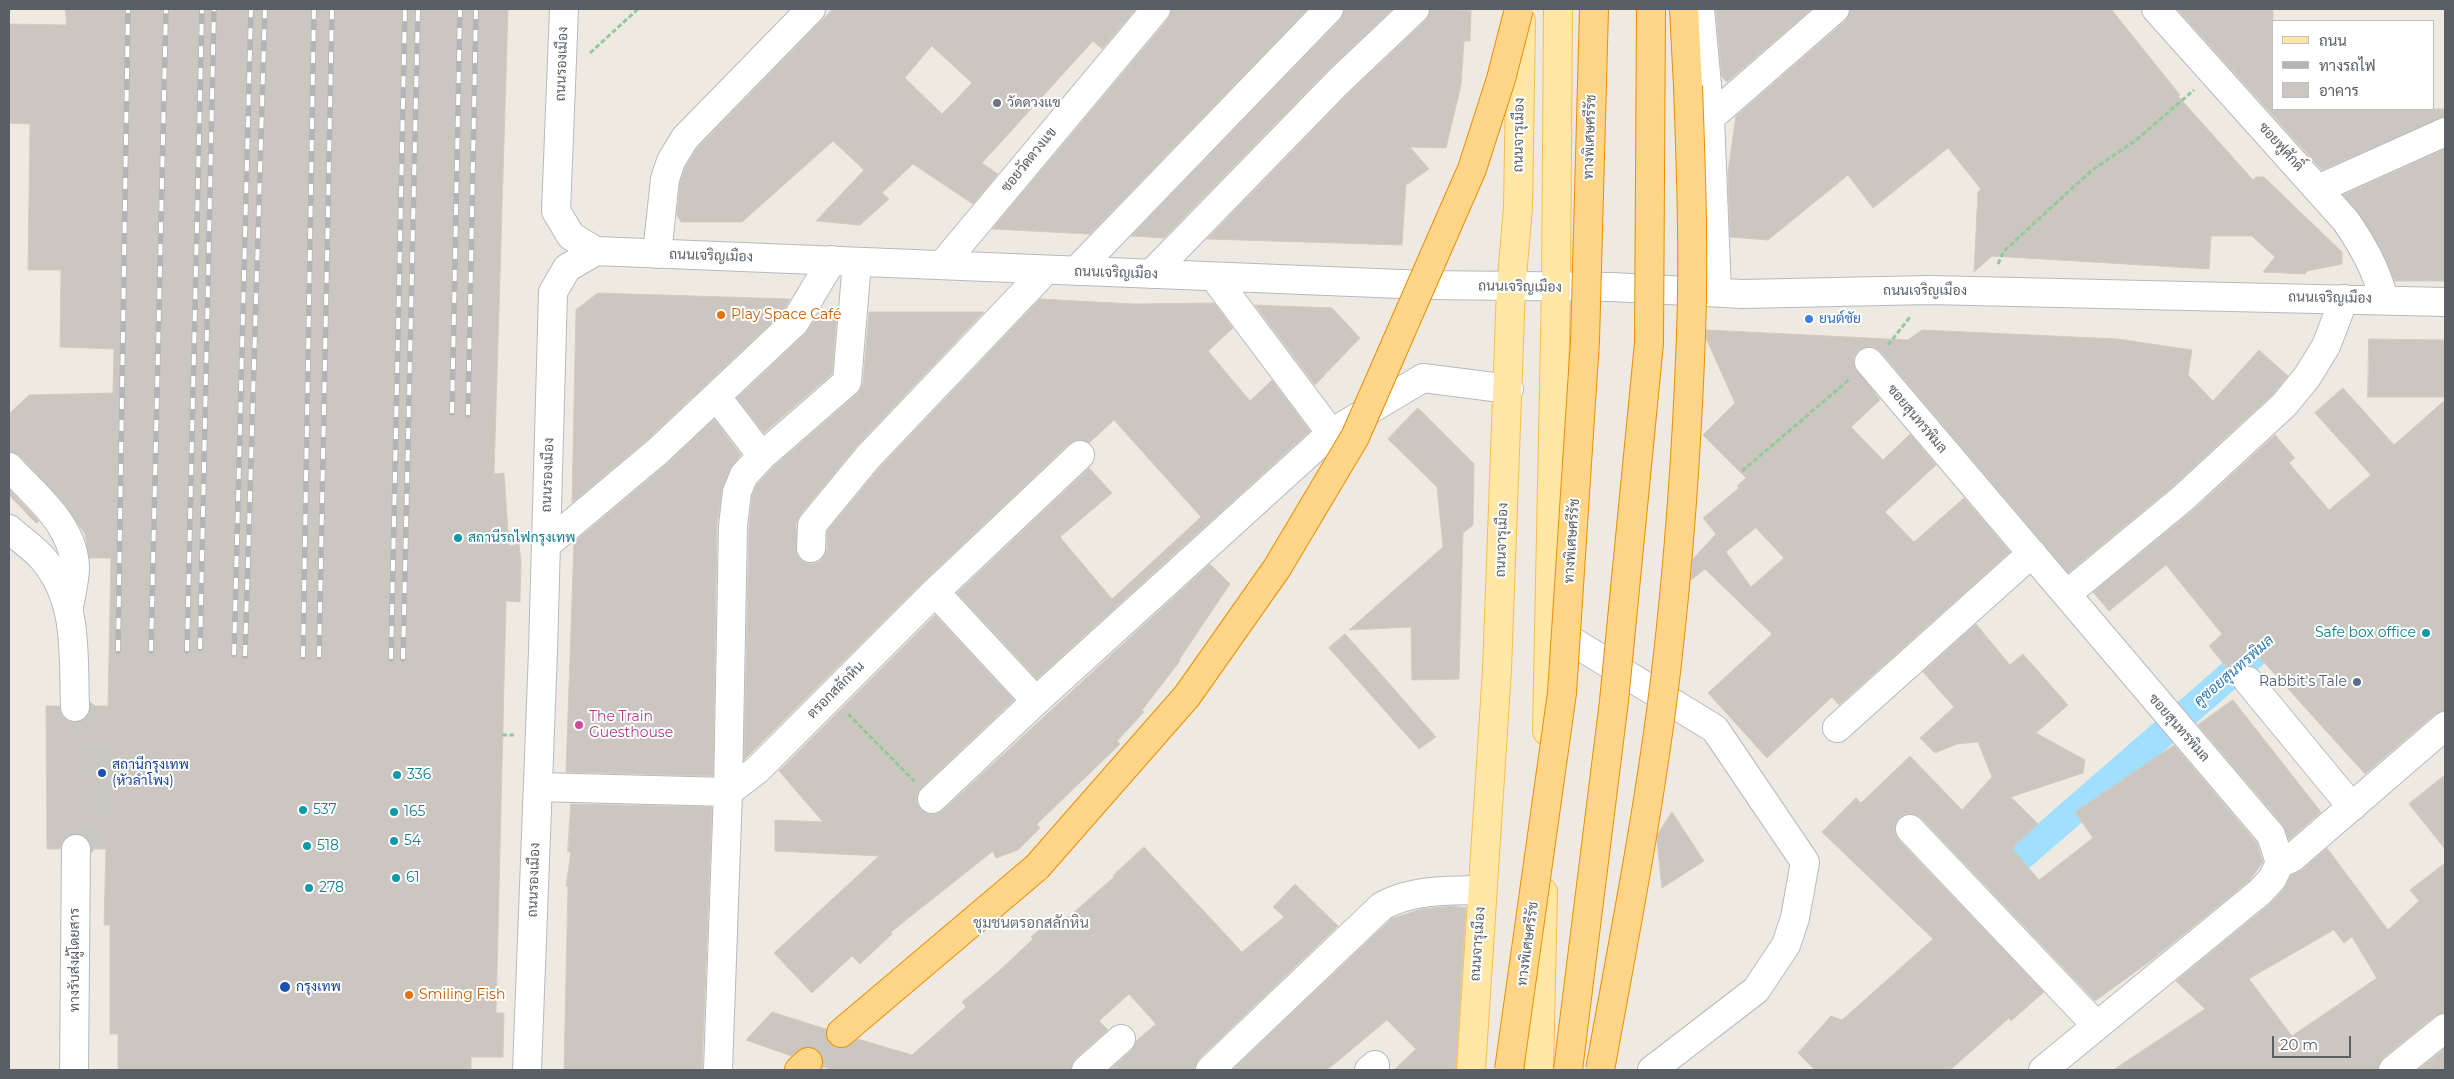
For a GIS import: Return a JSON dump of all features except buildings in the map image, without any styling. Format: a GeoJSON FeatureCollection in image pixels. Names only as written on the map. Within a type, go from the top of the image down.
{"type":"FeatureCollection","features":[{"type":"Feature","properties":{"kind":"highway"},"geometry":{"type":"LineString","coordinates":[[841,1034],[1036,867],[1187,696],[1277,568],[1355,437],[1472,169],[1501,79],[1520,9]]}},
{"type":"Feature","properties":{"kind":"highway","name":"ทางพิเศษศรีรัช"},"geometry":{"type":"LineString","coordinates":[[1509,1070],[1562,693],[1584,341],[1594,9]]}},
{"type":"Feature","properties":{"kind":"highway"},"geometry":{"type":"LineString","coordinates":[[1568,1070],[1614,701],[1649,343],[1651,9]]}},
{"type":"Feature","properties":{"kind":"highway"},"geometry":{"type":"LineString","coordinates":[[1600,1070],[1638,861],[1664,684],[1682,502],[1691,333],[1692,217],[1684,9]]}},
{"type":"Feature","properties":{"kind":"main road","name":"ถนนจารุเมือง"},"geometry":{"type":"LineString","coordinates":[[1471,1070],[1481,890],[1497,670],[1509,389],[1511,288],[1518,208],[1520,9]]}},
{"type":"Feature","properties":{"kind":"main road"},"geometry":{"type":"LineString","coordinates":[[1540,1070],[1556,288],[1558,9]]}},
{"type":"Feature","properties":{"kind":"street","name":"ถนนรองเมือง"},"geometry":{"type":"LineString","coordinates":[[527,1070],[538,787],[553,292],[567,268],[596,251],[570,236],[556,211],[564,9]]}},
{"type":"Feature","properties":{"kind":"street"},"geometry":{"type":"LineString","coordinates":[[657,254],[665,180],[671,161],[684,138],[811,9]]}},
{"type":"Feature","properties":{"kind":"street","name":"ซอยวัดดวงแข"},"geometry":{"type":"LineString","coordinates":[[942,266],[1156,9]]}},
{"type":"Feature","properties":{"kind":"street"},"geometry":{"type":"LineString","coordinates":[[1076,271],[1328,9]]}},
{"type":"Feature","properties":{"kind":"street"},"geometry":{"type":"LineString","coordinates":[[1151,274],[1339,81],[1415,9]]}},
{"type":"Feature","properties":{"kind":"street"},"geometry":{"type":"LineString","coordinates":[[1700,9],[1710,118],[1717,292]]}},
{"type":"Feature","properties":{"kind":"street"},"geometry":{"type":"LineString","coordinates":[[1710,118],[1835,9]]}},
{"type":"Feature","properties":{"kind":"street","name":"ซอยฟูศักดิ์"},"geometry":{"type":"LineString","coordinates":[[2156,9],[2346,221],[2365,249],[2377,273],[2384,299]]}},
{"type":"Feature","properties":{"kind":"street"},"geometry":{"type":"LineString","coordinates":[[2318,189],[2445,132]]}},
{"type":"Feature","properties":{"kind":"street","name":"ถนนเจริญเมือง"},"geometry":{"type":"LineString","coordinates":[[596,251],[1511,288],[1612,287],[1742,294],[1930,290],[2384,299],[2445,302]]}},
{"type":"Feature","properties":{"kind":"street"},"geometry":{"type":"LineString","coordinates":[[546,545],[658,450],[795,322],[845,261]]}},
{"type":"Feature","properties":{"kind":"street"},"geometry":{"type":"LineString","coordinates":[[718,1070],[728,792],[733,526],[737,492],[744,475],[762,456],[847,382],[845,261]]}},
{"type":"Feature","properties":{"kind":"street"},"geometry":{"type":"LineString","coordinates":[[811,548],[812,525],[868,457],[1046,270]]}},
{"type":"Feature","properties":{"kind":"street"},"geometry":{"type":"LineString","coordinates":[[1214,277],[1331,433]]}},
{"type":"Feature","properties":{"kind":"street"},"geometry":{"type":"LineString","coordinates":[[2067,594],[2182,499],[2284,405],[2307,377],[2326,346],[2344,299]]}},
{"type":"Feature","properties":{"kind":"street","name":"ซอยสุนทรพิมล"},"geometry":{"type":"LineString","coordinates":[[1870,362],[2271,835],[2280,862]]}},
{"type":"Feature","properties":{"kind":"street"},"geometry":{"type":"LineString","coordinates":[[932,799],[1036,701],[1331,433],[1423,378],[1509,389]]}},
{"type":"Feature","properties":{"kind":"street"},"geometry":{"type":"LineString","coordinates":[[716,396],[762,456]]}},
{"type":"Feature","properties":{"kind":"street","name":"ตรอกสลักหิน"},"geometry":{"type":"LineString","coordinates":[[728,792],[757,770],[935,592],[1080,455]]}},
{"type":"Feature","properties":{"kind":"street"},"geometry":{"type":"LineString","coordinates":[[9,467],[49,508],[70,538],[75,568],[69,608]]}},
{"type":"Feature","properties":{"kind":"street"},"geometry":{"type":"LineString","coordinates":[[13,535],[43,559],[60,583],[73,624],[75,707]]}},
{"type":"Feature","properties":{"kind":"street"},"geometry":{"type":"LineString","coordinates":[[1837,728],[2032,553]]}},
{"type":"Feature","properties":{"kind":"street"},"geometry":{"type":"LineString","coordinates":[[935,592],[1036,701]]}},
{"type":"Feature","properties":{"kind":"street"},"geometry":{"type":"LineString","coordinates":[[1549,627],[1716,729],[1805,862],[1795,918],[1786,945],[1756,990],[1652,1070]]}},
{"type":"Feature","properties":{"kind":"street"},"geometry":{"type":"LineString","coordinates":[[2248,681],[2352,807]]}},
{"type":"Feature","properties":{"kind":"street"},"geometry":{"type":"LineString","coordinates":[[2048,1068],[2096,1025],[2260,892],[2272,878],[2280,862],[2292,858],[2445,726]]}},
{"type":"Feature","properties":{"kind":"street"},"geometry":{"type":"LineString","coordinates":[[538,787],[728,792]]}},
{"type":"Feature","properties":{"kind":"street"},"geometry":{"type":"LineString","coordinates":[[1910,829],[2096,1025]]}},
{"type":"Feature","properties":{"kind":"street","name":"ทางรับส่งผู้โดยสาร"},"geometry":{"type":"LineString","coordinates":[[74,1070],[76,849]]}},
{"type":"Feature","properties":{"kind":"street"},"geometry":{"type":"LineString","coordinates":[[1210,1070],[1382,906],[1397,898],[1417,892],[1481,890]]}},
{"type":"Feature","properties":{"kind":"street"},"geometry":{"type":"LineString","coordinates":[[2393,1070],[2445,1028]]}},
{"type":"Feature","properties":{"kind":"street"},"geometry":{"type":"LineString","coordinates":[[1086,1070],[1121,1039]]}},
{"type":"Feature","properties":{"kind":"path"},"geometry":{"type":"LineString","coordinates":[[562,79],[638,9]]}},
{"type":"Feature","properties":{"kind":"path"},"geometry":{"type":"LineString","coordinates":[[1983,291],[2004,251],[2032,224],[2092,170],[2135,141],[2213,72]]}},
{"type":"Feature","properties":{"kind":"path"},"geometry":{"type":"LineString","coordinates":[[1742,471],[1870,362],[1895,338],[1930,290]]}},
{"type":"Feature","properties":{"kind":"path"},"geometry":{"type":"LineString","coordinates":[[830,696],[932,799]]}},
{"type":"Feature","properties":{"kind":"waterway","name":"คูซอยสุนทรพิมล"},"geometry":{"type":"LineString","coordinates":[[2023,855],[2284,628]]}},
{"type":"Feature","properties":{"kind":"tunnel"},"geometry":{"type":"LineString","coordinates":[[75,707],[85,716],[93,733],[94,816],[87,837],[76,849]]}},
{"type":"Feature","properties":{"kind":"tunnel"},"geometry":{"type":"LineString","coordinates":[[808,1062],[841,1033]]}},
{"type":"Feature","properties":{"kind":"railway"},"geometry":{"type":"LineString","coordinates":[[118,651],[128,9]]}},
{"type":"Feature","properties":{"kind":"railway"},"geometry":{"type":"LineString","coordinates":[[151,651],[166,9]]}},
{"type":"Feature","properties":{"kind":"railway"},"geometry":{"type":"LineString","coordinates":[[187,651],[202,9]]}},
{"type":"Feature","properties":{"kind":"railway"},"geometry":{"type":"LineString","coordinates":[[200,649],[214,9]]}},
{"type":"Feature","properties":{"kind":"railway"},"geometry":{"type":"LineString","coordinates":[[234,655],[251,9]]}},
{"type":"Feature","properties":{"kind":"railway"},"geometry":{"type":"LineString","coordinates":[[245,656],[265,9]]}},
{"type":"Feature","properties":{"kind":"railway"},"geometry":{"type":"LineString","coordinates":[[303,657],[314,9]]}},
{"type":"Feature","properties":{"kind":"railway"},"geometry":{"type":"LineString","coordinates":[[319,657],[332,9]]}},
{"type":"Feature","properties":{"kind":"railway"},"geometry":{"type":"LineString","coordinates":[[391,659],[405,9]]}},
{"type":"Feature","properties":{"kind":"railway"},"geometry":{"type":"LineString","coordinates":[[403,659],[418,9]]}},
{"type":"Feature","properties":{"kind":"railway"},"geometry":{"type":"LineString","coordinates":[[452,413],[460,9]]}},
{"type":"Feature","properties":{"kind":"railway"},"geometry":{"type":"LineString","coordinates":[[468,415],[476,9]]}},
{"type":"Feature","properties":{"kind":"place","name":"วัดดวงแข"},"geometry":{"type":"Point","coordinates":[997,103]}},
{"type":"Feature","properties":{"kind":"place","name":"Play Space Café"},"geometry":{"type":"Point","coordinates":[721,315]}},
{"type":"Feature","properties":{"kind":"place","name":"ยนต์ชัย"},"geometry":{"type":"Point","coordinates":[1809,319]}},
{"type":"Feature","properties":{"kind":"place","name":"สถานีรถไฟกรุงเทพ"},"geometry":{"type":"Point","coordinates":[458,538]}},
{"type":"Feature","properties":{"kind":"place","name":"Safe box office"},"geometry":{"type":"Point","coordinates":[2426,633]}},
{"type":"Feature","properties":{"kind":"place","name":"Rabbit's Tale"},"geometry":{"type":"Point","coordinates":[2357,682]}},
{"type":"Feature","properties":{"kind":"place","name":"The Train Guesthouse"},"geometry":{"type":"Point","coordinates":[579,725]}},
{"type":"Feature","properties":{"kind":"place","name":"สถานีกรุงเทพ (หัวลำโพง)"},"geometry":{"type":"Point","coordinates":[102,773]}},
{"type":"Feature","properties":{"kind":"place","name":"336"},"geometry":{"type":"Point","coordinates":[397,775]}},
{"type":"Feature","properties":{"kind":"place","name":"537"},"geometry":{"type":"Point","coordinates":[303,810]}},
{"type":"Feature","properties":{"kind":"place","name":"165"},"geometry":{"type":"Point","coordinates":[394,812]}},
{"type":"Feature","properties":{"kind":"place","name":"54"},"geometry":{"type":"Point","coordinates":[394,841]}},
{"type":"Feature","properties":{"kind":"place","name":"518"},"geometry":{"type":"Point","coordinates":[307,846]}},
{"type":"Feature","properties":{"kind":"place","name":"61"},"geometry":{"type":"Point","coordinates":[396,878]}},
{"type":"Feature","properties":{"kind":"place","name":"278"},"geometry":{"type":"Point","coordinates":[309,888]}},
{"type":"Feature","properties":{"kind":"place","name":"กรุงเทพ"},"geometry":{"type":"Point","coordinates":[285,987]}},
{"type":"Feature","properties":{"kind":"place","name":"Smiling Fish"},"geometry":{"type":"Point","coordinates":[409,995]}},
{"type":"Feature","properties":{"kind":"district","name":"ชุมชนตรอกสลักหิน"},"geometry":{"type":"Point","coordinates":[1031,924]}}]}
